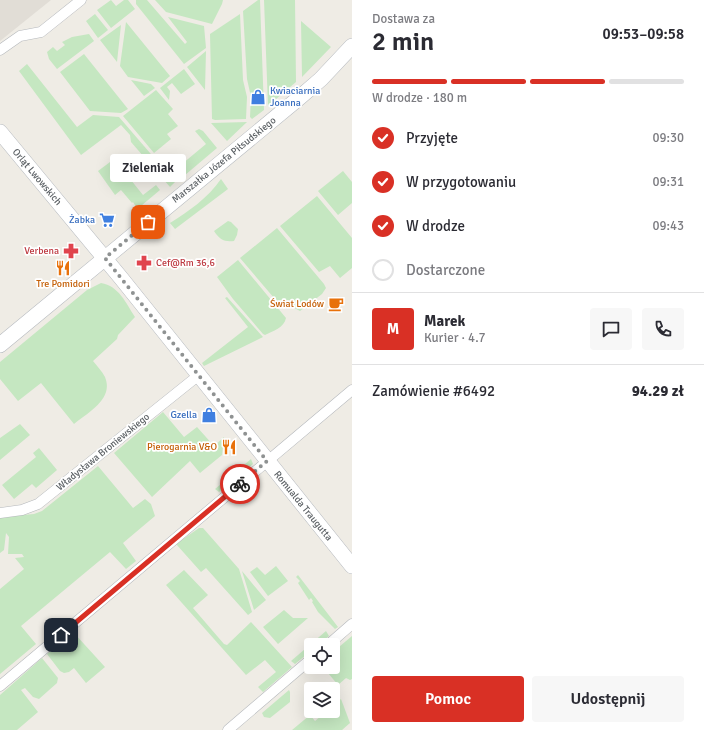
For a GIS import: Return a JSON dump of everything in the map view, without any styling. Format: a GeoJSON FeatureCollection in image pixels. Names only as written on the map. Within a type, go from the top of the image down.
{"type":"FeatureCollection","features":[{"type":"Feature","properties":{"kind":"main road","name":"Marszałka Józefa Piłsudskiego"},"geometry":{"type":"LineString","coordinates":[[0,345],[299,98],[321,79],[352,46]]}},
{"type":"Feature","properties":{"kind":"main road","name":"Orląt Lwowskich"},"geometry":{"type":"LineString","coordinates":[[0,132],[105,258]]}},
{"type":"Feature","properties":{"kind":"main road","name":"Romualda Traugutta"},"geometry":{"type":"LineString","coordinates":[[105,258],[352,566]]}},
{"type":"Feature","properties":{"kind":"street"},"geometry":{"type":"LineString","coordinates":[[0,50],[20,36],[41,32],[81,0]]}},
{"type":"Feature","properties":{"kind":"street","name":"Władysława Broniewskiego"},"geometry":{"type":"LineString","coordinates":[[0,513],[22,510],[38,504],[199,376]]}},
{"type":"Feature","properties":{"kind":"street"},"geometry":{"type":"LineString","coordinates":[[0,686],[352,390]]}},
{"type":"Feature","properties":{"kind":"street"},"geometry":{"type":"LineString","coordinates":[[336,638],[352,624]]}},
{"type":"Feature","properties":{"kind":"street"},"geometry":{"type":"LineString","coordinates":[[228,730],[304,665]]}},
{"type":"Feature","properties":{"kind":"shaded area"},"geometry":{"type":"Polygon","coordinates":[[[0,0],[51,0],[0,41],[0,0]]]}},
{"type":"Feature","properties":{"kind":"green space"},"geometry":{"type":"Polygon","coordinates":[[[111,0],[116,6],[124,0],[128,0],[135,9],[111,28],[97,10],[111,0]]]}},
{"type":"Feature","properties":{"kind":"green space"},"geometry":{"type":"Polygon","coordinates":[[[136,0],[147,0],[185,44],[187,42],[168,17],[204,26],[206,48],[184,64],[136,4],[136,0]]]}},
{"type":"Feature","properties":{"kind":"green space"},"geometry":{"type":"Polygon","coordinates":[[[155,0],[223,0],[212,24],[166,12],[155,0]]]}},
{"type":"Feature","properties":{"kind":"green space"},"geometry":{"type":"Polygon","coordinates":[[[260,0],[264,110],[252,119],[250,117],[251,97],[247,79],[243,11],[260,0]]]}},
{"type":"Feature","properties":{"kind":"green space"},"geometry":{"type":"Polygon","coordinates":[[[264,0],[295,0],[296,82],[268,106],[264,0]]]}},
{"type":"Feature","properties":{"kind":"green space"},"geometry":{"type":"Polygon","coordinates":[[[95,14],[108,30],[98,38],[86,21],[95,14]]]}},
{"type":"Feature","properties":{"kind":"green space"},"geometry":{"type":"Polygon","coordinates":[[[240,14],[243,80],[247,97],[246,119],[215,120],[212,119],[210,34],[240,14]]]}},
{"type":"Feature","properties":{"kind":"green space"},"geometry":{"type":"Polygon","coordinates":[[[301,21],[331,47],[302,77],[301,21]]]}},
{"type":"Feature","properties":{"kind":"green space"},"geometry":{"type":"Polygon","coordinates":[[[126,22],[170,76],[162,83],[128,77],[120,66],[126,22]]]}},
{"type":"Feature","properties":{"kind":"green space"},"geometry":{"type":"Polygon","coordinates":[[[121,25],[117,62],[100,40],[121,25]]]}},
{"type":"Feature","properties":{"kind":"green space"},"geometry":{"type":"Polygon","coordinates":[[[89,34],[94,41],[57,69],[49,59],[47,52],[53,47],[57,51],[65,45],[62,42],[72,37],[89,34]]]}},
{"type":"Feature","properties":{"kind":"green space"},"geometry":{"type":"Polygon","coordinates":[[[206,51],[205,90],[187,67],[206,51]]]}},
{"type":"Feature","properties":{"kind":"green space"},"geometry":{"type":"Polygon","coordinates":[[[84,54],[128,109],[121,113],[90,111],[60,72],[84,54]]]}},
{"type":"Feature","properties":{"kind":"green space"},"geometry":{"type":"Polygon","coordinates":[[[27,64],[77,127],[93,115],[119,117],[175,182],[170,187],[131,142],[130,135],[121,125],[81,155],[19,71],[27,64]]]}},
{"type":"Feature","properties":{"kind":"green space"},"geometry":{"type":"Polygon","coordinates":[[[184,69],[195,84],[181,94],[172,83],[167,87],[170,91],[169,100],[160,88],[184,69]]]}},
{"type":"Feature","properties":{"kind":"green space"},"geometry":{"type":"Polygon","coordinates":[[[131,80],[151,84],[155,88],[144,96],[131,80]]]}},
{"type":"Feature","properties":{"kind":"green space"},"geometry":{"type":"Polygon","coordinates":[[[156,90],[173,109],[168,114],[178,126],[167,134],[171,139],[154,153],[123,116],[156,90]]]}},
{"type":"Feature","properties":{"kind":"green space"},"geometry":{"type":"Polygon","coordinates":[[[247,122],[227,141],[211,123],[247,122]]]}},
{"type":"Feature","properties":{"kind":"green space"},"geometry":{"type":"Polygon","coordinates":[[[199,129],[203,131],[217,148],[178,181],[170,174],[206,144],[195,131],[199,129]]]}},
{"type":"Feature","properties":{"kind":"green space"},"geometry":{"type":"Polygon","coordinates":[[[114,159],[143,195],[156,185],[160,190],[135,211],[134,209],[136,207],[133,202],[132,203],[121,190],[115,195],[98,171],[114,159]]]}},
{"type":"Feature","properties":{"kind":"green space"},"geometry":{"type":"Polygon","coordinates":[[[343,171],[352,182],[352,203],[338,215],[318,191],[343,171]]]}},
{"type":"Feature","properties":{"kind":"green space"},"geometry":{"type":"Polygon","coordinates":[[[221,179],[228,189],[175,229],[170,223],[204,198],[221,179]]]}},
{"type":"Feature","properties":{"kind":"green space"},"geometry":{"type":"Polygon","coordinates":[[[317,196],[352,238],[352,268],[340,278],[330,266],[319,272],[280,226],[317,196]]]}},
{"type":"Feature","properties":{"kind":"green space"},"geometry":{"type":"Polygon","coordinates":[[[228,221],[238,229],[234,241],[222,240],[214,231],[228,221]]]}},
{"type":"Feature","properties":{"kind":"green space"},"geometry":{"type":"Polygon","coordinates":[[[277,228],[326,288],[322,294],[300,311],[285,303],[280,305],[240,258],[277,228]]]}},
{"type":"Feature","properties":{"kind":"green space"},"geometry":{"type":"Polygon","coordinates":[[[238,260],[286,318],[281,327],[265,335],[233,299],[217,277],[238,260]]]}},
{"type":"Feature","properties":{"kind":"green space"},"geometry":{"type":"Polygon","coordinates":[[[101,283],[117,291],[135,317],[118,335],[117,339],[93,361],[105,377],[107,385],[103,398],[93,410],[74,424],[41,383],[18,401],[0,379],[0,362],[87,290],[101,283]]]}},
{"type":"Feature","properties":{"kind":"green space"},"geometry":{"type":"Polygon","coordinates":[[[227,297],[263,337],[204,366],[202,363],[248,327],[225,298],[227,297]]]}},
{"type":"Feature","properties":{"kind":"green space"},"geometry":{"type":"Polygon","coordinates":[[[163,412],[184,437],[197,427],[214,446],[224,437],[222,455],[200,473],[190,461],[152,497],[114,453],[163,412]]]}},
{"type":"Feature","properties":{"kind":"green space"},"geometry":{"type":"Polygon","coordinates":[[[20,424],[30,435],[0,460],[0,438],[20,424]]]}},
{"type":"Feature","properties":{"kind":"green space"},"geometry":{"type":"Polygon","coordinates":[[[39,448],[57,470],[36,488],[32,484],[14,499],[2,485],[36,457],[33,453],[39,448]]]}},
{"type":"Feature","properties":{"kind":"green space"},"geometry":{"type":"Polygon","coordinates":[[[251,459],[253,464],[219,492],[215,489],[251,459]]]}},
{"type":"Feature","properties":{"kind":"green space"},"geometry":{"type":"Polygon","coordinates":[[[98,466],[133,508],[145,499],[151,504],[155,516],[123,543],[136,561],[126,569],[110,552],[21,626],[36,644],[0,674],[0,589],[24,569],[15,558],[24,557],[22,554],[8,554],[9,537],[6,533],[4,550],[0,553],[0,517],[34,514],[42,511],[98,466]]]}},
{"type":"Feature","properties":{"kind":"green space"},"geometry":{"type":"Polygon","coordinates":[[[199,528],[203,528],[239,569],[252,612],[248,615],[206,568],[201,572],[176,544],[199,528]]]}},
{"type":"Feature","properties":{"kind":"green space"},"geometry":{"type":"Polygon","coordinates":[[[276,566],[288,581],[268,596],[250,572],[257,567],[265,575],[276,566]]]}},
{"type":"Feature","properties":{"kind":"green space"},"geometry":{"type":"Polygon","coordinates":[[[184,570],[208,595],[193,608],[224,644],[227,645],[251,622],[292,667],[263,692],[258,687],[276,672],[265,660],[246,675],[166,585],[184,570]]]}},
{"type":"Feature","properties":{"kind":"green space"},"geometry":{"type":"Polygon","coordinates":[[[242,571],[266,600],[254,610],[242,571]]]}},
{"type":"Feature","properties":{"kind":"green space"},"geometry":{"type":"Polygon","coordinates":[[[298,575],[338,627],[335,629],[318,612],[311,598],[309,600],[298,583],[300,581],[296,577],[298,575]]]}},
{"type":"Feature","properties":{"kind":"green space"},"geometry":{"type":"Polygon","coordinates":[[[284,610],[293,618],[308,618],[278,644],[263,627],[284,610]]]}},
{"type":"Feature","properties":{"kind":"green space"},"geometry":{"type":"Polygon","coordinates":[[[326,631],[329,636],[327,638],[318,638],[326,631]]]}},
{"type":"Feature","properties":{"kind":"green space"},"geometry":{"type":"Polygon","coordinates":[[[74,633],[105,667],[86,683],[74,668],[69,672],[64,673],[60,671],[47,654],[74,633]]]}},
{"type":"Feature","properties":{"kind":"green space"},"geometry":{"type":"Polygon","coordinates":[[[352,636],[352,679],[350,680],[346,678],[340,683],[340,682],[336,682],[329,674],[340,674],[340,646],[352,636]]]}},
{"type":"Feature","properties":{"kind":"green space"},"geometry":{"type":"Polygon","coordinates":[[[304,650],[304,657],[295,664],[291,661],[304,650]]]}},
{"type":"Feature","properties":{"kind":"green space"},"geometry":{"type":"Polygon","coordinates":[[[42,658],[58,678],[57,683],[39,699],[33,697],[25,688],[21,690],[38,712],[17,730],[0,730],[0,695],[42,658]]]}},
{"type":"Feature","properties":{"kind":"green space"},"geometry":{"type":"Polygon","coordinates":[[[289,690],[290,702],[270,718],[264,717],[262,713],[289,690]]]}},
{"type":"Feature","properties":{"kind":"green space"},"geometry":{"type":"Polygon","coordinates":[[[341,699],[350,723],[342,730],[292,730],[306,718],[312,718],[315,721],[319,718],[340,718],[341,699]]]}},
{"type":"Feature","properties":{"kind":"way so far"},"geometry":{"type":"LineString","coordinates":[[148,222],[105,258],[267,461],[240,484]]}},
{"type":"Feature","properties":{"kind":"place","name":"Kwiaciarnia Joanna"},"geometry":{"type":"Point","coordinates":[258,97]}},
{"type":"Feature","properties":{"kind":"place","name":"Żabka"},"geometry":{"type":"Point","coordinates":[107,220]}},
{"type":"Feature","properties":{"kind":"place","name":"Zieleniak"},"geometry":{"type":"Point","coordinates":[148,222]}},
{"type":"Feature","properties":{"kind":"place","name":"Verbena"},"geometry":{"type":"Point","coordinates":[71,251]}},
{"type":"Feature","properties":{"kind":"place","name":"Cef@Rm 36,6"},"geometry":{"type":"Point","coordinates":[144,263]}},
{"type":"Feature","properties":{"kind":"place","name":"Tre Pomidori"},"geometry":{"type":"Point","coordinates":[63,268]}},
{"type":"Feature","properties":{"kind":"place","name":"Świat Lodów"},"geometry":{"type":"Point","coordinates":[336,304]}},
{"type":"Feature","properties":{"kind":"place","name":"Gzella"},"geometry":{"type":"Point","coordinates":[209,415]}},
{"type":"Feature","properties":{"kind":"place","name":"Pierogarnia V&O"},"geometry":{"type":"Point","coordinates":[229,447]}},
{"type":"Feature","properties":{"kind":"route"},"geometry":{"type":"LineString","coordinates":[[61,635],[240,484]]}}]}
